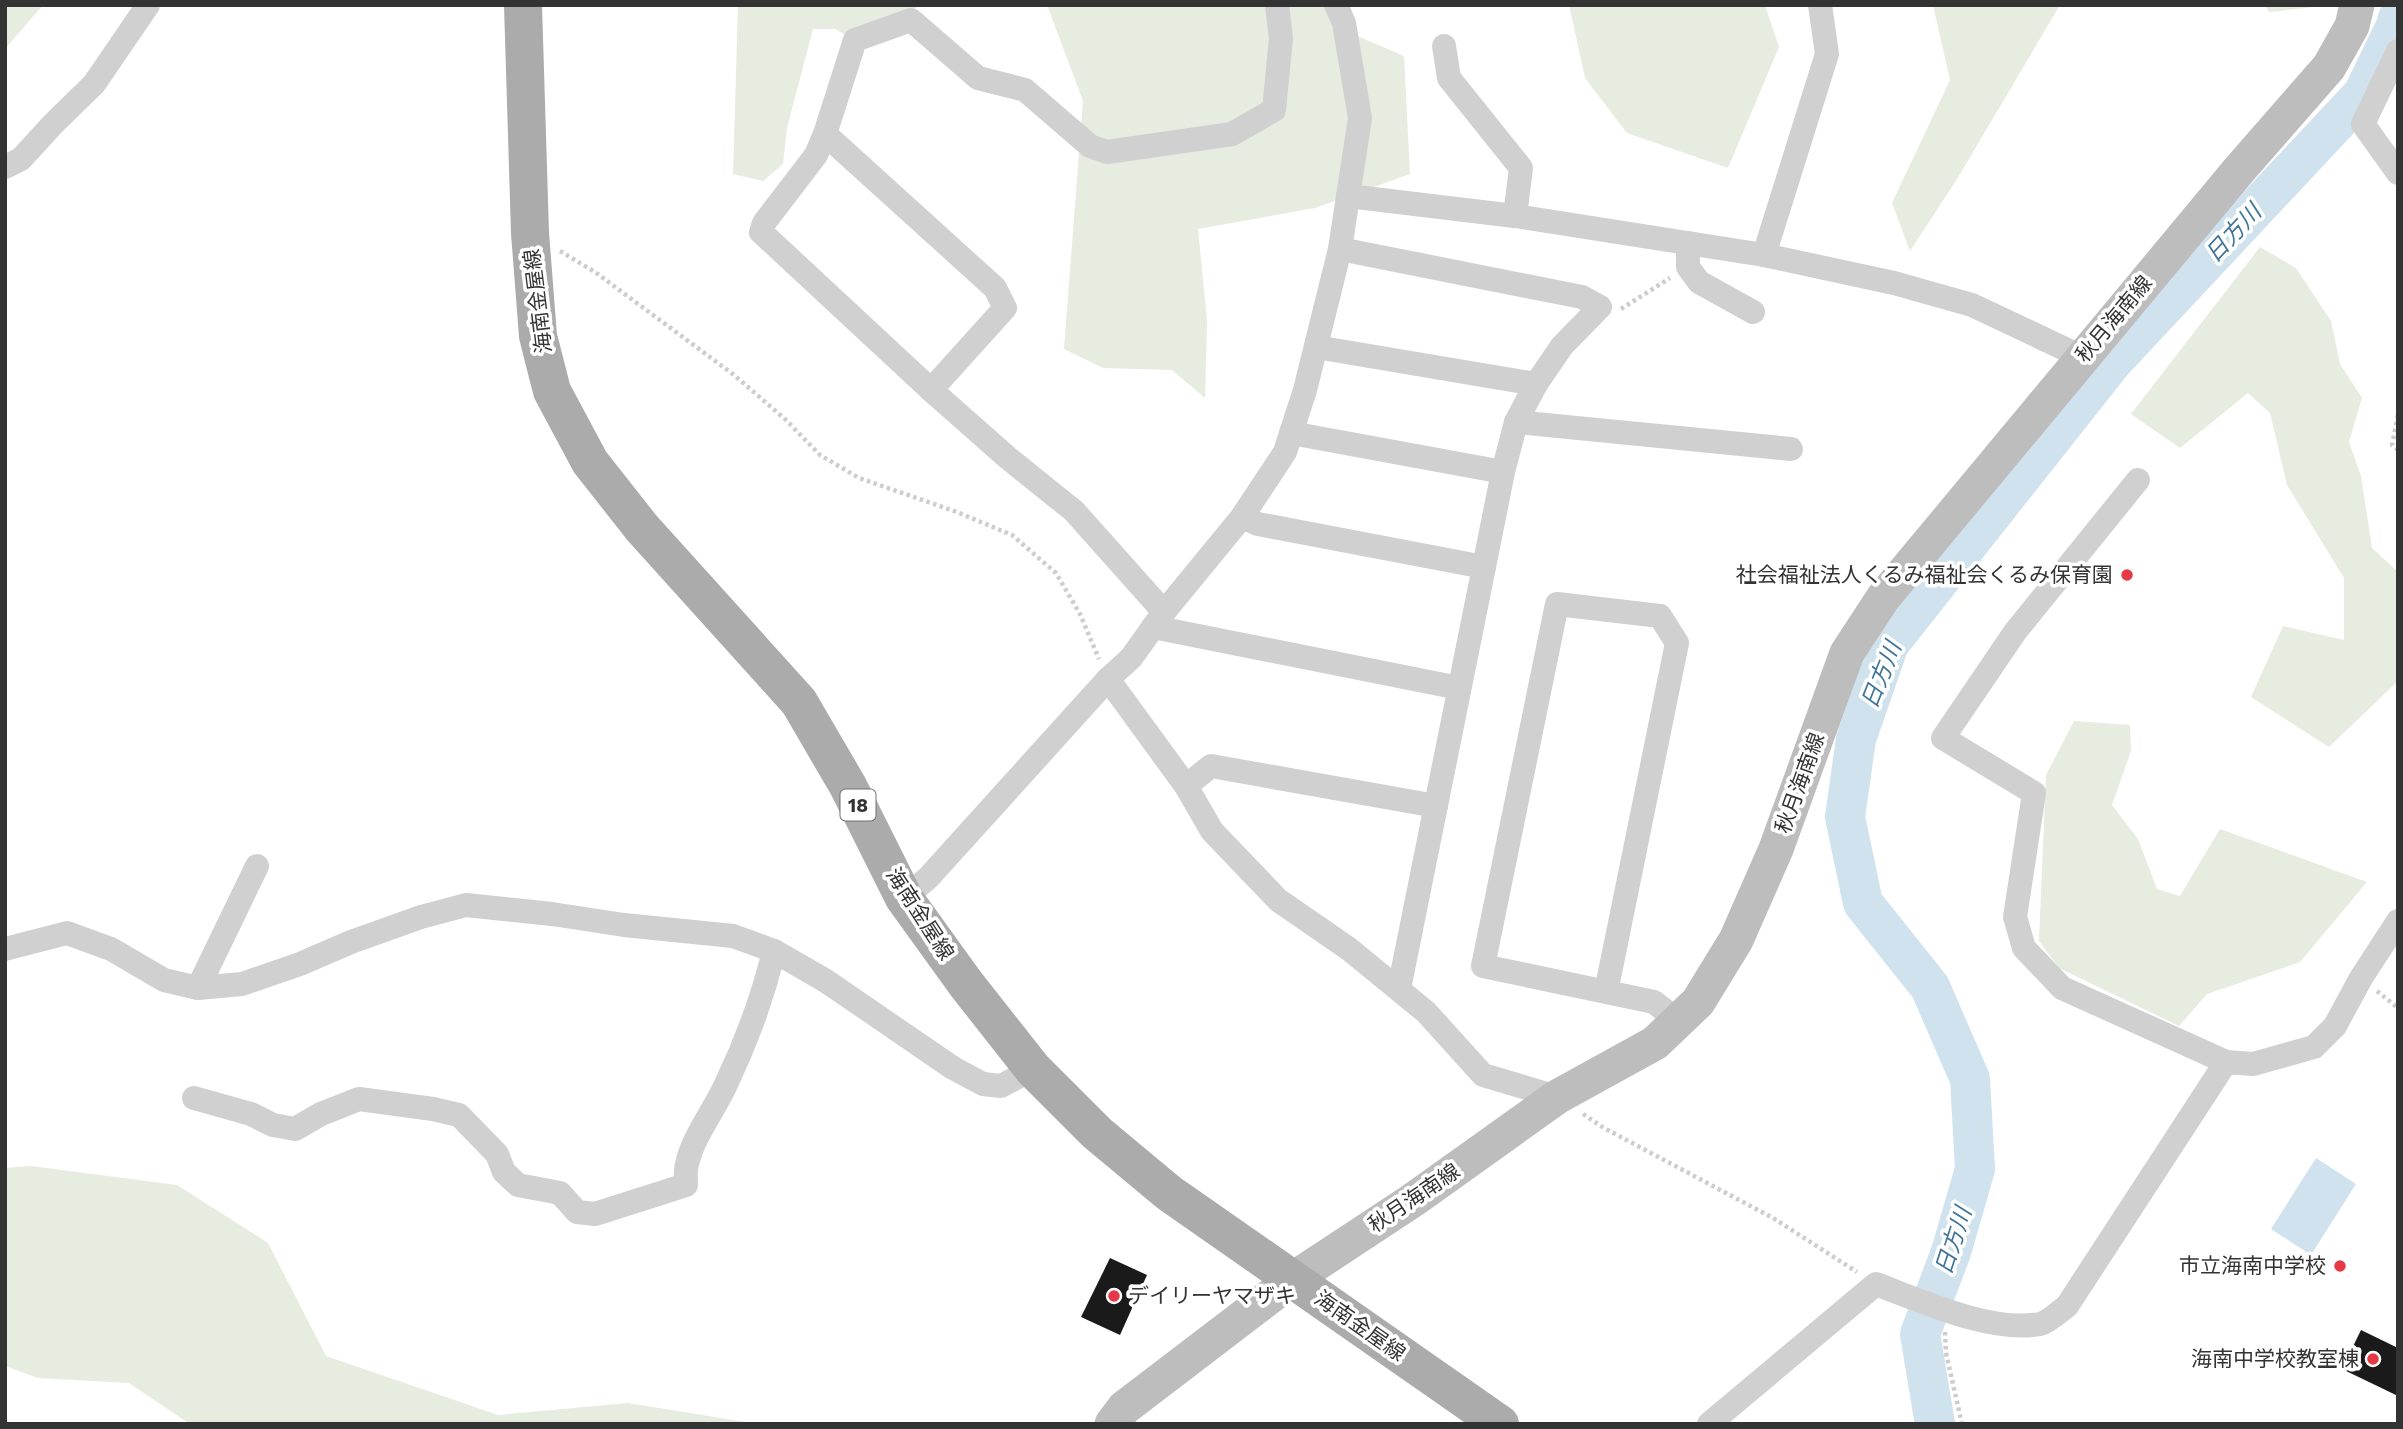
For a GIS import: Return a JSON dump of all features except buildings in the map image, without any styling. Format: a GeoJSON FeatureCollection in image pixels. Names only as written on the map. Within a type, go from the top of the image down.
{"type":"FeatureCollection","features":[{"type":"Feature","properties":{"kind":"main road","name":"海南金屋線"},"geometry":{"type":"LineString","coordinates":[[523,5],[530,233],[538,336],[552,391],[590,462],[642,528],[799,702],[848,786],[904,898],[966,984],[1033,1069],[1097,1133],[1169,1193],[1500,1424]]}},
{"type":"Feature","properties":{"kind":"main road","name":"秋月海南線"},"geometry":{"type":"LineString","coordinates":[[1112,1424],[1124,1408],[1293,1279],[1413,1200],[1558,1097],[1655,1043],[1698,1002],[1736,940],[1776,849],[1847,653],[1883,598],[2239,170],[2329,67],[2352,26],[2357,5]]}},
{"type":"Feature","properties":{"kind":"street"},"geometry":{"type":"LineString","coordinates":[[5,167],[21,159],[94,84],[148,5]]}},
{"type":"Feature","properties":{"kind":"street"},"geometry":{"type":"LineString","coordinates":[[1276,5],[1281,38],[1274,110],[1231,134],[1107,152],[1090,146],[1025,90],[978,78],[911,20],[855,40],[816,155],[764,223],[761,232],[931,390],[1074,512],[1159,620],[1459,688]]}},
{"type":"Feature","properties":{"kind":"street"},"geometry":{"type":"LineString","coordinates":[[904,898],[928,878],[1108,679],[1132,658],[1242,517],[1285,452],[1316,346],[1340,249],[1360,118],[1344,23],[1336,5]]}},
{"type":"Feature","properties":{"kind":"street"},"geometry":{"type":"LineString","coordinates":[[1764,254],[1827,54],[1820,5]]}},
{"type":"Feature","properties":{"kind":"street"},"geometry":{"type":"LineString","coordinates":[[1444,46],[1449,78],[1521,167],[1515,216]]}},
{"type":"Feature","properties":{"kind":"street"},"geometry":{"type":"LineString","coordinates":[[2398,51],[2363,124],[2398,173]]}},
{"type":"Feature","properties":{"kind":"street"},"geometry":{"type":"LineString","coordinates":[[825,134],[995,288],[1005,309],[931,390]]}},
{"type":"Feature","properties":{"kind":"street"},"geometry":{"type":"LineString","coordinates":[[1348,196],[1515,216],[1688,255],[1764,254],[1894,283],[1972,306],[2082,357]]}},
{"type":"Feature","properties":{"kind":"street"},"geometry":{"type":"LineString","coordinates":[[1340,249],[1582,297],[1600,307],[1562,346],[1536,384],[1516,422],[1503,472],[1399,989]]}},
{"type":"Feature","properties":{"kind":"street"},"geometry":{"type":"LineString","coordinates":[[1688,255],[1699,282],[1753,312]]}},
{"type":"Feature","properties":{"kind":"street"},"geometry":{"type":"LineString","coordinates":[[1316,346],[1536,384]]}},
{"type":"Feature","properties":{"kind":"street"},"geometry":{"type":"LineString","coordinates":[[1516,422],[1791,449]]}},
{"type":"Feature","properties":{"kind":"street"},"geometry":{"type":"LineString","coordinates":[[1291,433],[1503,472]]}},
{"type":"Feature","properties":{"kind":"street"},"geometry":{"type":"LineString","coordinates":[[2138,480],[2015,632],[1943,738],[2034,793],[2015,917],[2024,948],[2062,988],[2226,1062],[2253,1064],[2314,1047],[2335,1026],[2361,978],[2398,921]]}},
{"type":"Feature","properties":{"kind":"street"},"geometry":{"type":"LineString","coordinates":[[1242,517],[1258,524],[1484,567]]}},
{"type":"Feature","properties":{"kind":"street"},"geometry":{"type":"LineString","coordinates":[[1606,992],[1677,643],[1660,616],[1557,604],[1483,966],[1606,992],[1654,1002],[1678,1021]]}},
{"type":"Feature","properties":{"kind":"street"},"geometry":{"type":"LineString","coordinates":[[1108,679],[1186,786],[1212,831],[1278,900],[1349,949],[1426,1012],[1483,1075],[1558,1097]]}},
{"type":"Feature","properties":{"kind":"street"},"geometry":{"type":"LineString","coordinates":[[1186,786],[1211,766],[1436,806]]}},
{"type":"Feature","properties":{"kind":"street"},"geometry":{"type":"LineString","coordinates":[[198,988],[257,866]]}},
{"type":"Feature","properties":{"kind":"street"},"geometry":{"type":"LineString","coordinates":[[5,949],[67,933],[111,948],[164,980],[198,988],[242,984],[421,917],[467,905],[552,914],[624,925],[733,936],[774,951],[826,981],[953,1068],[983,1084],[1001,1086],[1033,1069]]}},
{"type":"Feature","properties":{"kind":"street"},"geometry":{"type":"LineString","coordinates":[[194,1098],[251,1114],[273,1125],[295,1129],[321,1114],[359,1099],[459,1115],[497,1154],[504,1172],[518,1185],[560,1193],[577,1212],[595,1214],[686,1185],[687,1163],[749,1030],[764,991],[774,951]]}},
{"type":"Feature","properties":{"kind":"street"},"geometry":{"type":"LineString","coordinates":[[1709,1424],[1876,1284],[1948,1312],[2000,1324],[2042,1324],[2067,1306],[2226,1062]]}},
{"type":"Feature","properties":{"kind":"path"},"geometry":{"type":"LineString","coordinates":[[530,233],[595,272],[734,375],[785,419],[820,455],[859,478],[957,512],[1012,535],[1056,573],[1080,614],[1108,679]]}},
{"type":"Feature","properties":{"kind":"path"},"geometry":{"type":"LineString","coordinates":[[1600,307],[1619,310],[1688,255]]}},
{"type":"Feature","properties":{"kind":"path"},"geometry":{"type":"LineString","coordinates":[[2398,415],[2392,445],[2398,450]]}},
{"type":"Feature","properties":{"kind":"path"},"geometry":{"type":"LineString","coordinates":[[1558,1097],[1604,1128],[1773,1218],[1876,1284]]}},
{"type":"Feature","properties":{"kind":"path"},"geometry":{"type":"LineString","coordinates":[[1948,1312],[1945,1326],[1946,1353],[1962,1424]]}},
{"type":"Feature","properties":{"kind":"shaded area"},"geometry":{"type":"Polygon","coordinates":[[[5,5],[43,5],[5,49],[5,5]]]}},
{"type":"Feature","properties":{"kind":"shaded area"},"geometry":{"type":"Polygon","coordinates":[[[738,5],[921,5],[855,40],[835,29],[813,29],[787,128],[783,164],[763,181],[733,174],[738,5]]]}},
{"type":"Feature","properties":{"kind":"shaded area"},"geometry":{"type":"Polygon","coordinates":[[[1047,5],[1325,5],[1346,31],[1404,56],[1410,174],[1315,208],[1198,229],[1207,321],[1205,398],[1172,370],[1103,368],[1064,349],[1083,101],[1047,5]]]}},
{"type":"Feature","properties":{"kind":"shaded area"},"geometry":{"type":"Polygon","coordinates":[[[1569,5],[1765,5],[1779,47],[1728,168],[1627,133],[1585,78],[1569,5]]]}},
{"type":"Feature","properties":{"kind":"shaded area"},"geometry":{"type":"Polygon","coordinates":[[[1933,5],[2060,5],[1957,179],[1910,251],[1892,203],[1950,80],[1933,5]]]}},
{"type":"Feature","properties":{"kind":"shaded area"},"geometry":{"type":"Polygon","coordinates":[[[2265,5],[2332,5],[2269,12],[2265,5]]]}},
{"type":"Feature","properties":{"kind":"shaded area"},"geometry":{"type":"Polygon","coordinates":[[[2260,247],[2296,268],[2331,321],[2340,364],[2362,398],[2349,442],[2361,476],[2372,548],[2398,572],[2398,681],[2329,747],[2251,697],[2283,626],[2344,640],[2344,578],[2287,485],[2270,413],[2248,393],[2180,448],[2131,414],[2260,247]]]}},
{"type":"Feature","properties":{"kind":"shaded area"},"geometry":{"type":"Polygon","coordinates":[[[2074,721],[2130,725],[2131,751],[2112,805],[2138,839],[2157,889],[2180,896],[2220,829],[2367,882],[2300,962],[2207,994],[2179,1026],[2059,968],[2039,941],[2046,775],[2074,721]]]}},
{"type":"Feature","properties":{"kind":"shaded area"},"geometry":{"type":"Polygon","coordinates":[[[31,1166],[177,1185],[268,1243],[326,1356],[498,1415],[628,1403],[758,1424],[190,1424],[129,1383],[38,1378],[5,1366],[5,1168],[31,1166]]]}},
{"type":"Feature","properties":{"kind":"water"},"geometry":{"type":"Polygon","coordinates":[[[2316,1158],[2356,1184],[2311,1255],[2271,1229],[2316,1158]]]}},
{"type":"Feature","properties":{"kind":"waterway","name":"日方川"},"geometry":{"type":"LineString","coordinates":[[1935,1424],[1920,1334],[1951,1252],[1975,1169],[1970,1079],[1930,987],[1863,903],[1845,817],[1856,739],[1889,644],[2112,362],[2363,94],[2398,18]]}},
{"type":"Feature","properties":{"kind":"place","name":"社会福祉法人くるみ福祉会くるみ保育園"},"geometry":{"type":"Point","coordinates":[2127,575]}},
{"type":"Feature","properties":{"kind":"place","name":"市立海南中学校"},"geometry":{"type":"Point","coordinates":[2340,1266]}},
{"type":"Feature","properties":{"kind":"place","name":"デイリーヤマザキ"},"geometry":{"type":"Point","coordinates":[1114,1296]}},
{"type":"Feature","properties":{"kind":"place","name":"海南中学校教室棟"},"geometry":{"type":"Point","coordinates":[2373,1359]}}]}
